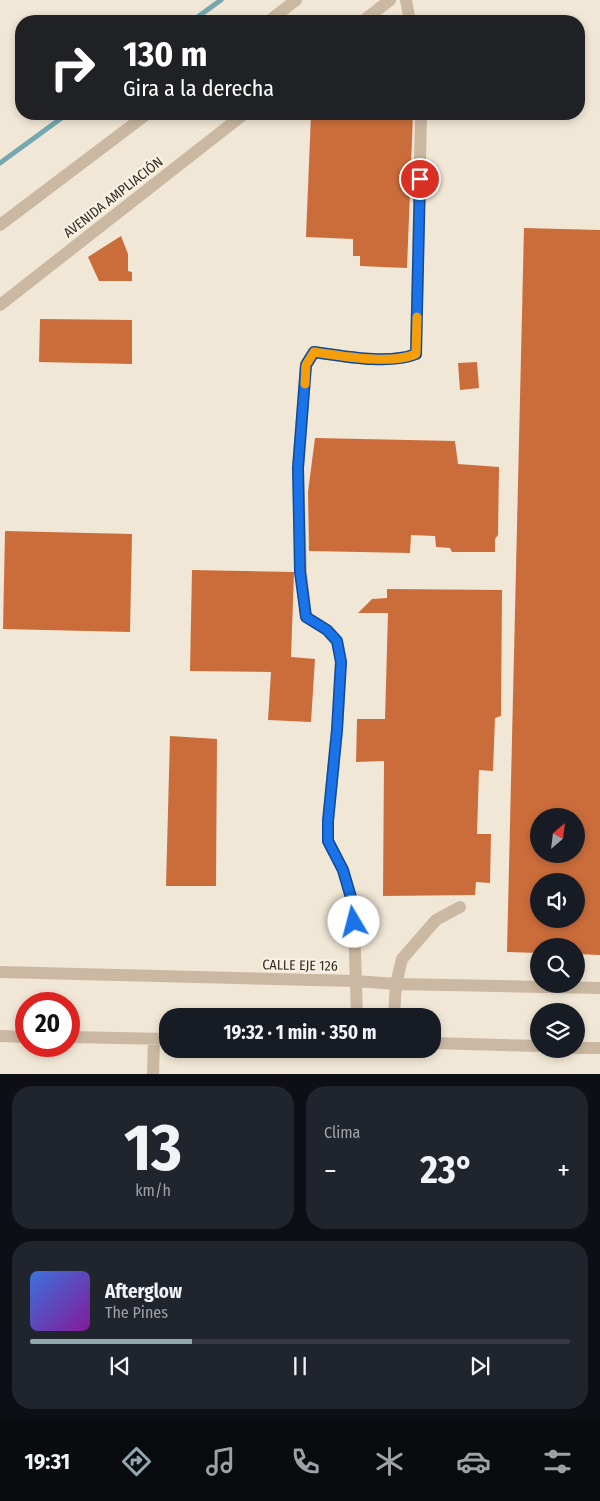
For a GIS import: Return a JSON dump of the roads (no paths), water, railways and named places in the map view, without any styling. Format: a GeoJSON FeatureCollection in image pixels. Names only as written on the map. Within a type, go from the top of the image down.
{"type":"FeatureCollection","features":[{"type":"Feature","properties":{"kind":"street"},"geometry":{"type":"LineString","coordinates":[[277,15],[296,0]]}},
{"type":"Feature","properties":{"kind":"street"},"geometry":{"type":"LineString","coordinates":[[371,15],[390,0]]}},
{"type":"Feature","properties":{"kind":"street"},"geometry":{"type":"LineString","coordinates":[[406,0],[409,15]]}},
{"type":"Feature","properties":{"kind":"street"},"geometry":{"type":"LineString","coordinates":[[0,225],[140,120]]}},
{"type":"Feature","properties":{"kind":"street","name":"AVENIDA AMPLIACIÓN"},"geometry":{"type":"LineString","coordinates":[[0,305],[235,120]]}},
{"type":"Feature","properties":{"kind":"street"},"geometry":{"type":"LineString","coordinates":[[357,1008],[352,901],[343,870],[328,841],[341,662],[337,641],[327,630],[306,617],[300,572],[298,468],[302,411],[306,365],[314,352],[358,359],[405,358],[416,354],[421,120]]}},
{"type":"Feature","properties":{"kind":"street"},"geometry":{"type":"LineString","coordinates":[[394,1008],[396,984],[402,959],[436,920],[460,907]]}},
{"type":"Feature","properties":{"kind":"street","name":"CALLE EJE 126"},"geometry":{"type":"LineString","coordinates":[[0,972],[600,988]]}},
{"type":"Feature","properties":{"kind":"street"},"geometry":{"type":"LineString","coordinates":[[0,1036],[15,1037]]}},
{"type":"Feature","properties":{"kind":"street"},"geometry":{"type":"LineString","coordinates":[[80,1037],[159,1039]]}},
{"type":"Feature","properties":{"kind":"street"},"geometry":{"type":"LineString","coordinates":[[153,1074],[154,1039]]}},
{"type":"Feature","properties":{"kind":"street"},"geometry":{"type":"LineString","coordinates":[[441,1043],[530,1046]]}},
{"type":"Feature","properties":{"kind":"street"},"geometry":{"type":"LineString","coordinates":[[585,1048],[600,1048]]}},
{"type":"Feature","properties":{"kind":"waterway"},"geometry":{"type":"LineString","coordinates":[[200,15],[221,0]]}},
{"type":"Feature","properties":{"kind":"waterway"},"geometry":{"type":"LineString","coordinates":[[0,163],[59,120]]}}]}
